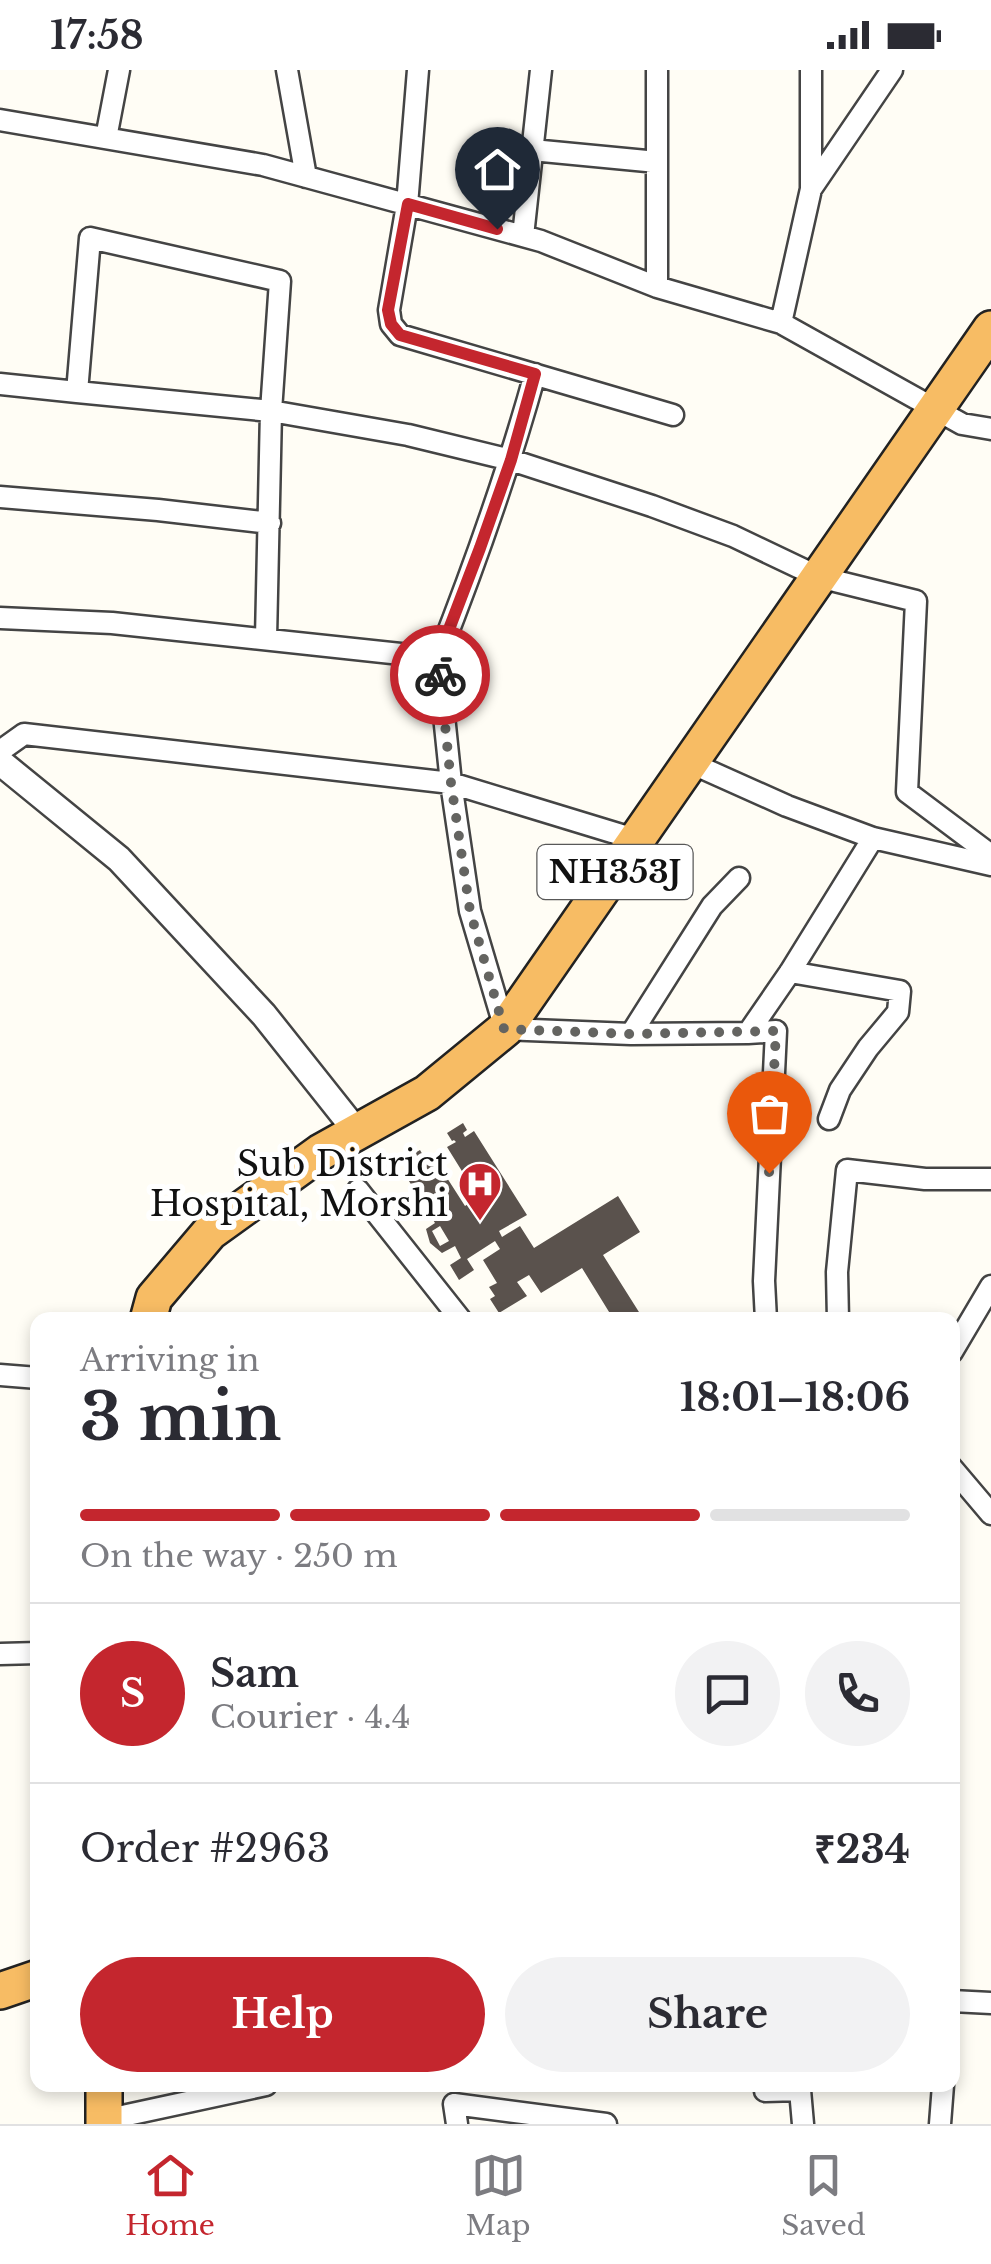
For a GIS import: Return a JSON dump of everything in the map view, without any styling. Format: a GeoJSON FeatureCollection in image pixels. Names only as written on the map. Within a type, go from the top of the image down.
{"type":"FeatureCollection","features":[{"type":"Feature","properties":{"kind":"highway","name":"NH353J"},"geometry":{"type":"LineString","coordinates":[[150,1312],[154,1298],[210,1232],[321,1152],[427,1093],[504,1029],[991,329]]}},
{"type":"Feature","properties":{"kind":"highway"},"geometry":{"type":"LineString","coordinates":[[0,1991],[30,1981]]}},
{"type":"Feature","properties":{"kind":"highway"},"geometry":{"type":"LineString","coordinates":[[104,2092],[104,2122]]}},
{"type":"Feature","properties":{"kind":"street"},"geometry":{"type":"LineString","coordinates":[[106,138],[120,70]]}},
{"type":"Feature","properties":{"kind":"street"},"geometry":{"type":"LineString","coordinates":[[287,70],[306,177]]}},
{"type":"Feature","properties":{"kind":"street"},"geometry":{"type":"LineString","coordinates":[[418,70],[408,204],[388,310],[391,324],[400,335],[673,415]]}},
{"type":"Feature","properties":{"kind":"street"},"geometry":{"type":"LineString","coordinates":[[524,236],[540,70]]}},
{"type":"Feature","properties":{"kind":"street"},"geometry":{"type":"LineString","coordinates":[[657,70],[657,287]]}},
{"type":"Feature","properties":{"kind":"street"},"geometry":{"type":"LineString","coordinates":[[782,323],[811,188],[812,70]]}},
{"type":"Feature","properties":{"kind":"street"},"geometry":{"type":"LineString","coordinates":[[811,188],[892,70]]}},
{"type":"Feature","properties":{"kind":"street"},"geometry":{"type":"LineString","coordinates":[[0,120],[263,165],[524,236],[657,287],[782,323],[962,424],[991,429]]}},
{"type":"Feature","properties":{"kind":"street"},"geometry":{"type":"LineString","coordinates":[[532,150],[657,162]]}},
{"type":"Feature","properties":{"kind":"street"},"geometry":{"type":"LineString","coordinates":[[77,392],[90,238],[280,280],[271,411],[266,638]]}},
{"type":"Feature","properties":{"kind":"street"},"geometry":{"type":"LineString","coordinates":[[535,374],[511,460],[438,658],[470,911],[504,1029],[630,1034],[776,1031],[766,1312]]}},
{"type":"Feature","properties":{"kind":"street"},"geometry":{"type":"LineString","coordinates":[[0,384],[271,411],[408,435],[511,460],[652,506],[734,536],[820,577],[916,602],[907,792],[991,855]]}},
{"type":"Feature","properties":{"kind":"street"},"geometry":{"type":"LineString","coordinates":[[0,497],[270,524]]}},
{"type":"Feature","properties":{"kind":"street"},"geometry":{"type":"LineString","coordinates":[[0,618],[266,638],[438,658]]}},
{"type":"Feature","properties":{"kind":"street"},"geometry":{"type":"LineString","coordinates":[[0,751],[24,734],[451,783],[638,840]]}},
{"type":"Feature","properties":{"kind":"street"},"geometry":{"type":"LineString","coordinates":[[0,762],[118,859],[264,1016],[357,1132]]}},
{"type":"Feature","properties":{"kind":"street"},"geometry":{"type":"LineString","coordinates":[[691,763],[787,806],[873,838],[991,865]]}},
{"type":"Feature","properties":{"kind":"street"},"geometry":{"type":"LineString","coordinates":[[748,1033],[873,838]]}},
{"type":"Feature","properties":{"kind":"street"},"geometry":{"type":"LineString","coordinates":[[630,1034],[712,906],[738,878]]}},
{"type":"Feature","properties":{"kind":"street"},"geometry":{"type":"LineString","coordinates":[[790,972],[900,991],[898,1012],[840,1090],[828,1119]]}},
{"type":"Feature","properties":{"kind":"street"},"geometry":{"type":"LineString","coordinates":[[838,1312],[837,1272],[847,1170],[925,1179],[991,1179]]}},
{"type":"Feature","properties":{"kind":"street"},"geometry":{"type":"LineString","coordinates":[[358,1190],[455,1312]]}},
{"type":"Feature","properties":{"kind":"street"},"geometry":{"type":"LineString","coordinates":[[960,1338],[991,1286]]}},
{"type":"Feature","properties":{"kind":"street"},"geometry":{"type":"LineString","coordinates":[[0,1375],[30,1377]]}},
{"type":"Feature","properties":{"kind":"street"},"geometry":{"type":"LineString","coordinates":[[960,1476],[991,1514]]}},
{"type":"Feature","properties":{"kind":"street"},"geometry":{"type":"LineString","coordinates":[[0,1654],[30,1653]]}},
{"type":"Feature","properties":{"kind":"street"},"geometry":{"type":"LineString","coordinates":[[960,2001],[991,2003]]}},
{"type":"Feature","properties":{"kind":"street"},"geometry":{"type":"LineString","coordinates":[[104,2122],[235,2092]]}},
{"type":"Feature","properties":{"kind":"street"},"geometry":{"type":"LineString","coordinates":[[800,2092],[803,2124]]}},
{"type":"Feature","properties":{"kind":"street"},"geometry":{"type":"LineString","coordinates":[[940,2124],[942,2092]]}},
{"type":"Feature","properties":{"kind":"street"},"geometry":{"type":"LineString","coordinates":[[455,2104],[606,2124]]}},
{"type":"Feature","properties":{"kind":"building"},"geometry":{"type":"Polygon","coordinates":[[[463,1123],[465,1137],[474,1131],[527,1215],[499,1231],[502,1237],[520,1226],[534,1248],[618,1196],[640,1232],[603,1255],[639,1312],[609,1312],[582,1268],[541,1293],[529,1275],[517,1282],[527,1296],[498,1312],[490,1299],[495,1296],[489,1287],[497,1283],[483,1260],[500,1249],[495,1241],[467,1259],[474,1270],[459,1280],[450,1265],[461,1258],[455,1246],[442,1253],[430,1243],[426,1229],[435,1223],[404,1173],[411,1168],[403,1160],[420,1150],[422,1163],[433,1156],[465,1206],[478,1197],[447,1147],[456,1142],[447,1133],[463,1123]],[[440,1226],[432,1231],[440,1246],[449,1241],[440,1226]]]}},
{"type":"Feature","properties":{"kind":"way so far"},"geometry":{"type":"LineString","coordinates":[[440,675],[470,911],[504,1029],[630,1034],[776,1031],[769,1173]]}},
{"type":"Feature","properties":{"kind":"place","name":"Sub District Hospital, Morshi"},"geometry":{"type":"Point","coordinates":[480,1222]}},
{"type":"Feature","properties":{"kind":"route"},"geometry":{"type":"LineString","coordinates":[[440,675],[438,658],[511,460],[535,374],[400,335],[391,324],[388,310],[408,204],[497,229]]}}]}
